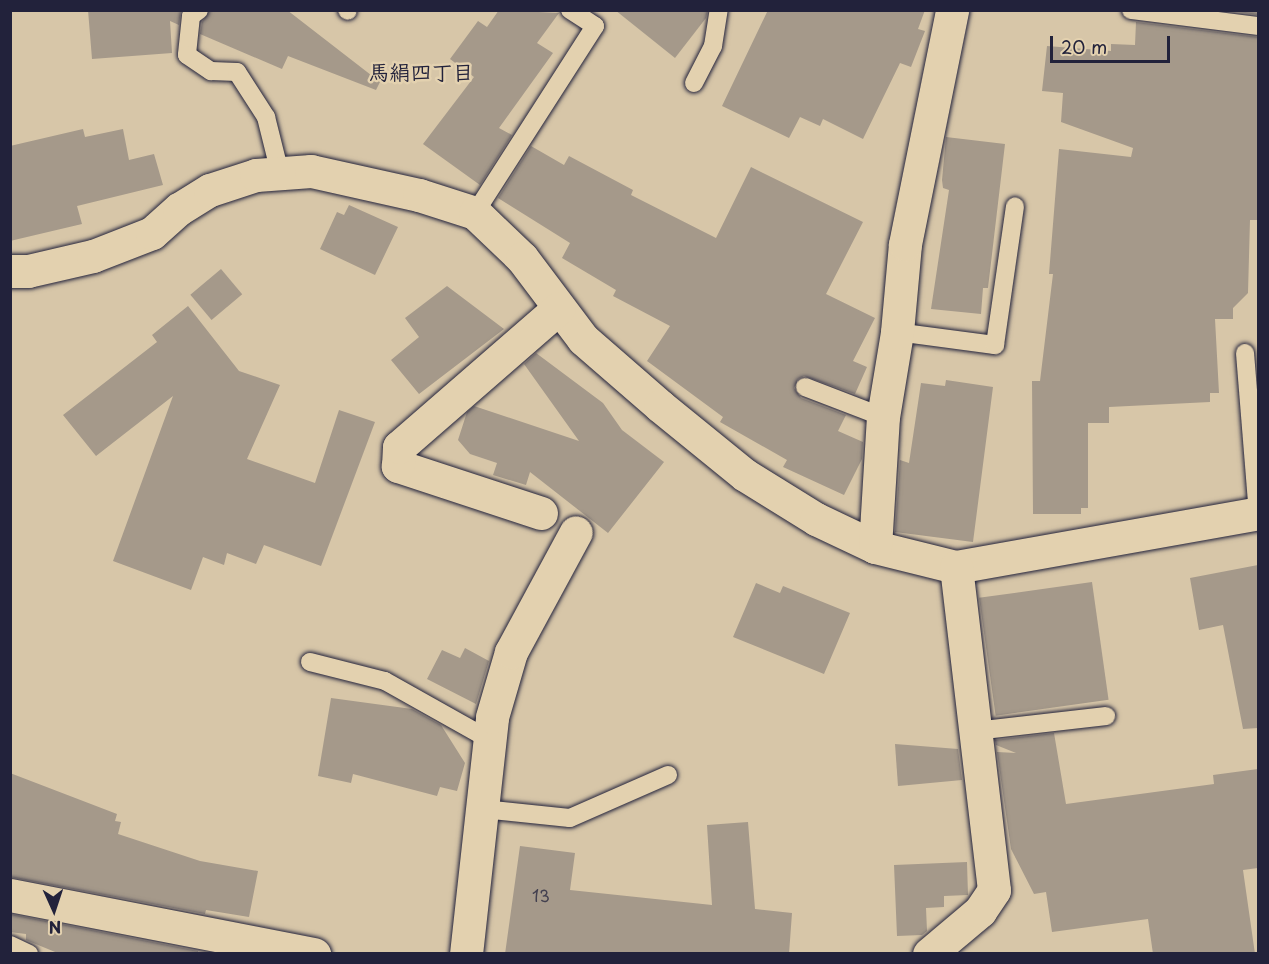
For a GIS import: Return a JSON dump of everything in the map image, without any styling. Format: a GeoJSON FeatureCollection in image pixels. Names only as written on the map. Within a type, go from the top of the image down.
{"type":"FeatureCollection","features":[{"type":"Feature","properties":{"kind":"street"},"geometry":{"type":"LineString","coordinates":[[874,547],[883,417],[897,332],[904,244],[952,10]]}},
{"type":"Feature","properties":{"kind":"street"},"geometry":{"type":"LineString","coordinates":[[10,271],[28,272],[93,256],[152,233],[179,209],[210,190],[256,175],[311,171],[419,195],[475,213],[522,258],[583,339],[745,475],[816,519],[874,547],[956,567],[1258,513]]}},
{"type":"Feature","properties":{"kind":"street"},"geometry":{"type":"LineString","coordinates":[[541,513],[398,466],[399,447],[559,308]]}},
{"type":"Feature","properties":{"kind":"street"},"geometry":{"type":"LineString","coordinates":[[466,954],[492,717],[511,652],[576,532]]}},
{"type":"Feature","properties":{"kind":"street"},"geometry":{"type":"LineString","coordinates":[[928,954],[980,911],[994,890],[956,567]]}},
{"type":"Feature","properties":{"kind":"street"},"geometry":{"type":"LineString","coordinates":[[10,895],[314,954]]}},
{"type":"Feature","properties":{"kind":"lane"},"geometry":{"type":"LineString","coordinates":[[475,213],[595,26],[570,10]]}},
{"type":"Feature","properties":{"kind":"lane"},"geometry":{"type":"LineString","coordinates":[[694,83],[713,46],[719,10]]}},
{"type":"Feature","properties":{"kind":"lane"},"geometry":{"type":"LineString","coordinates":[[1131,10],[1258,26]]}},
{"type":"Feature","properties":{"kind":"lane"},"geometry":{"type":"LineString","coordinates":[[194,12],[187,54],[211,71],[237,72],[266,117],[280,173]]}},
{"type":"Feature","properties":{"kind":"lane"},"geometry":{"type":"LineString","coordinates":[[897,332],[995,345],[1015,206]]}},
{"type":"Feature","properties":{"kind":"lane"},"geometry":{"type":"LineString","coordinates":[[1245,353],[1258,513]]}},
{"type":"Feature","properties":{"kind":"lane"},"geometry":{"type":"LineString","coordinates":[[806,387],[883,417]]}},
{"type":"Feature","properties":{"kind":"lane"},"geometry":{"type":"LineString","coordinates":[[310,662],[385,681],[490,740]]}},
{"type":"Feature","properties":{"kind":"lane"},"geometry":{"type":"LineString","coordinates":[[975,731],[1106,716]]}},
{"type":"Feature","properties":{"kind":"lane"},"geometry":{"type":"LineString","coordinates":[[483,809],[570,818],[668,775]]}},
{"type":"Feature","properties":{"kind":"lane"},"geometry":{"type":"LineString","coordinates":[[10,945],[29,954]]}},
{"type":"Feature","properties":{"kind":"building"},"geometry":{"type":"Polygon","coordinates":[[[88,10],[181,10],[179,25],[170,21],[172,53],[92,59],[88,10]]]}},
{"type":"Feature","properties":{"kind":"building"},"geometry":{"type":"Polygon","coordinates":[[[210,10],[287,10],[380,82],[376,90],[288,56],[282,69],[200,34],[202,22],[210,10]]]}},
{"type":"Feature","properties":{"kind":"building"},"geometry":{"type":"Polygon","coordinates":[[[499,10],[559,13],[537,43],[553,53],[499,128],[512,135],[480,185],[423,144],[474,77],[450,59],[478,21],[487,27],[499,10]]]}},
{"type":"Feature","properties":{"kind":"building"},"geometry":{"type":"Polygon","coordinates":[[[615,10],[708,10],[706,18],[675,58],[615,10]]]}},
{"type":"Feature","properties":{"kind":"building"},"geometry":{"type":"Polygon","coordinates":[[[768,10],[925,10],[918,29],[925,31],[911,67],[900,63],[863,139],[823,119],[820,126],[800,117],[789,138],[722,106],[768,10]]]}},
{"type":"Feature","properties":{"kind":"building"},"geometry":{"type":"Polygon","coordinates":[[[1225,10],[1258,10],[1258,15],[1225,10]]]}},
{"type":"Feature","properties":{"kind":"building"},"geometry":{"type":"Polygon","coordinates":[[[1136,22],[1258,37],[1258,220],[1250,220],[1248,293],[1233,308],[1233,319],[1215,319],[1219,393],[1210,393],[1210,402],[1109,407],[1109,423],[1088,423],[1088,508],[1081,508],[1081,514],[1033,514],[1032,381],[1040,381],[1053,274],[1049,274],[1059,149],[1131,157],[1133,148],[1061,122],[1063,93],[1042,91],[1047,46],[1111,51],[1111,44],[1135,45],[1136,22]]]}},
{"type":"Feature","properties":{"kind":"building"},"geometry":{"type":"Polygon","coordinates":[[[83,129],[85,137],[123,129],[129,160],[154,154],[163,185],[77,206],[82,224],[10,241],[10,146],[83,129]]]}},
{"type":"Feature","properties":{"kind":"building"},"geometry":{"type":"Polygon","coordinates":[[[946,137],[1005,144],[988,288],[983,288],[981,314],[931,309],[949,190],[943,188],[942,180],[946,137]]]}},
{"type":"Feature","properties":{"kind":"building"},"geometry":{"type":"Polygon","coordinates":[[[531,146],[564,165],[569,156],[633,190],[631,195],[716,238],[751,167],[863,222],[826,294],[875,318],[853,361],[867,367],[855,394],[804,376],[798,379],[794,388],[801,398],[846,415],[838,431],[863,442],[862,459],[844,495],[783,467],[787,460],[720,422],[723,417],[647,361],[670,326],[613,296],[616,290],[562,258],[570,243],[498,198],[531,146]]]}},
{"type":"Feature","properties":{"kind":"building"},"geometry":{"type":"Polygon","coordinates":[[[349,205],[398,227],[375,275],[320,249],[337,212],[344,215],[349,205]]]}},
{"type":"Feature","properties":{"kind":"building"},"geometry":{"type":"Polygon","coordinates":[[[221,269],[242,294],[212,320],[190,295],[221,269]]]}},
{"type":"Feature","properties":{"kind":"building"},"geometry":{"type":"Polygon","coordinates":[[[447,286],[504,329],[419,394],[391,360],[419,337],[405,318],[447,286]]]}},
{"type":"Feature","properties":{"kind":"building"},"geometry":{"type":"Polygon","coordinates":[[[188,306],[239,371],[280,385],[247,459],[315,483],[339,410],[375,422],[321,566],[264,545],[256,564],[227,553],[224,565],[203,557],[191,590],[113,561],[173,396],[96,456],[63,415],[157,342],[152,335],[188,306]]]}},
{"type":"Feature","properties":{"kind":"building"},"geometry":{"type":"Polygon","coordinates":[[[536,353],[603,403],[622,430],[664,462],[608,533],[530,472],[526,485],[493,475],[497,463],[470,454],[458,440],[467,412],[474,406],[579,441],[524,364],[536,353]]]}},
{"type":"Feature","properties":{"kind":"building"},"geometry":{"type":"Polygon","coordinates":[[[946,380],[993,387],[973,542],[895,532],[900,460],[909,463],[921,383],[945,386],[946,380]]]}},
{"type":"Feature","properties":{"kind":"building"},"geometry":{"type":"Polygon","coordinates":[[[1258,565],[1258,728],[1243,729],[1223,625],[1199,630],[1190,578],[1258,565]]]}},
{"type":"Feature","properties":{"kind":"building"},"geometry":{"type":"Polygon","coordinates":[[[1092,582],[1109,700],[996,716],[979,598],[1092,582]]]}},
{"type":"Feature","properties":{"kind":"building"},"geometry":{"type":"Polygon","coordinates":[[[756,583],[780,593],[783,586],[850,613],[824,674],[733,637],[756,583]]]}},
{"type":"Feature","properties":{"kind":"building"},"geometry":{"type":"Polygon","coordinates":[[[465,648],[489,661],[476,704],[427,679],[442,650],[460,658],[465,648]]]}},
{"type":"Feature","properties":{"kind":"building"},"geometry":{"type":"Polygon","coordinates":[[[331,698],[412,709],[441,725],[465,763],[457,791],[440,787],[437,796],[353,774],[351,783],[318,776],[331,698]]]}},
{"type":"Feature","properties":{"kind":"building"},"geometry":{"type":"Polygon","coordinates":[[[1054,733],[1066,804],[1214,784],[1213,775],[1258,769],[1258,868],[1243,870],[1255,954],[1153,954],[1148,919],[1052,932],[1046,892],[1034,894],[1011,849],[997,752],[1016,753],[996,745],[995,740],[1054,733]]]}},
{"type":"Feature","properties":{"kind":"building"},"geometry":{"type":"Polygon","coordinates":[[[895,744],[958,749],[962,780],[898,786],[895,744]]]}},
{"type":"Feature","properties":{"kind":"building"},"geometry":{"type":"Polygon","coordinates":[[[10,773],[117,814],[115,821],[121,822],[118,834],[200,861],[258,871],[249,917],[206,910],[205,914],[10,877],[10,773]]]}},
{"type":"Feature","properties":{"kind":"building"},"geometry":{"type":"Polygon","coordinates":[[[748,822],[755,909],[792,913],[789,954],[505,954],[520,846],[575,853],[570,890],[712,905],[707,825],[748,822]]]}},
{"type":"Feature","properties":{"kind":"building"},"geometry":{"type":"Polygon","coordinates":[[[967,862],[968,895],[944,896],[944,907],[926,908],[927,931],[922,935],[897,936],[894,865],[967,862]]]}},
{"type":"Feature","properties":{"kind":"building"},"geometry":{"type":"Polygon","coordinates":[[[10,914],[198,951],[198,954],[60,954],[26,940],[26,934],[10,932],[10,914]]]}},
{"type":"Feature","properties":{"kind":"district","name":"馬絹四丁目"},"geometry":{"type":"Point","coordinates":[421,71]}}]}
